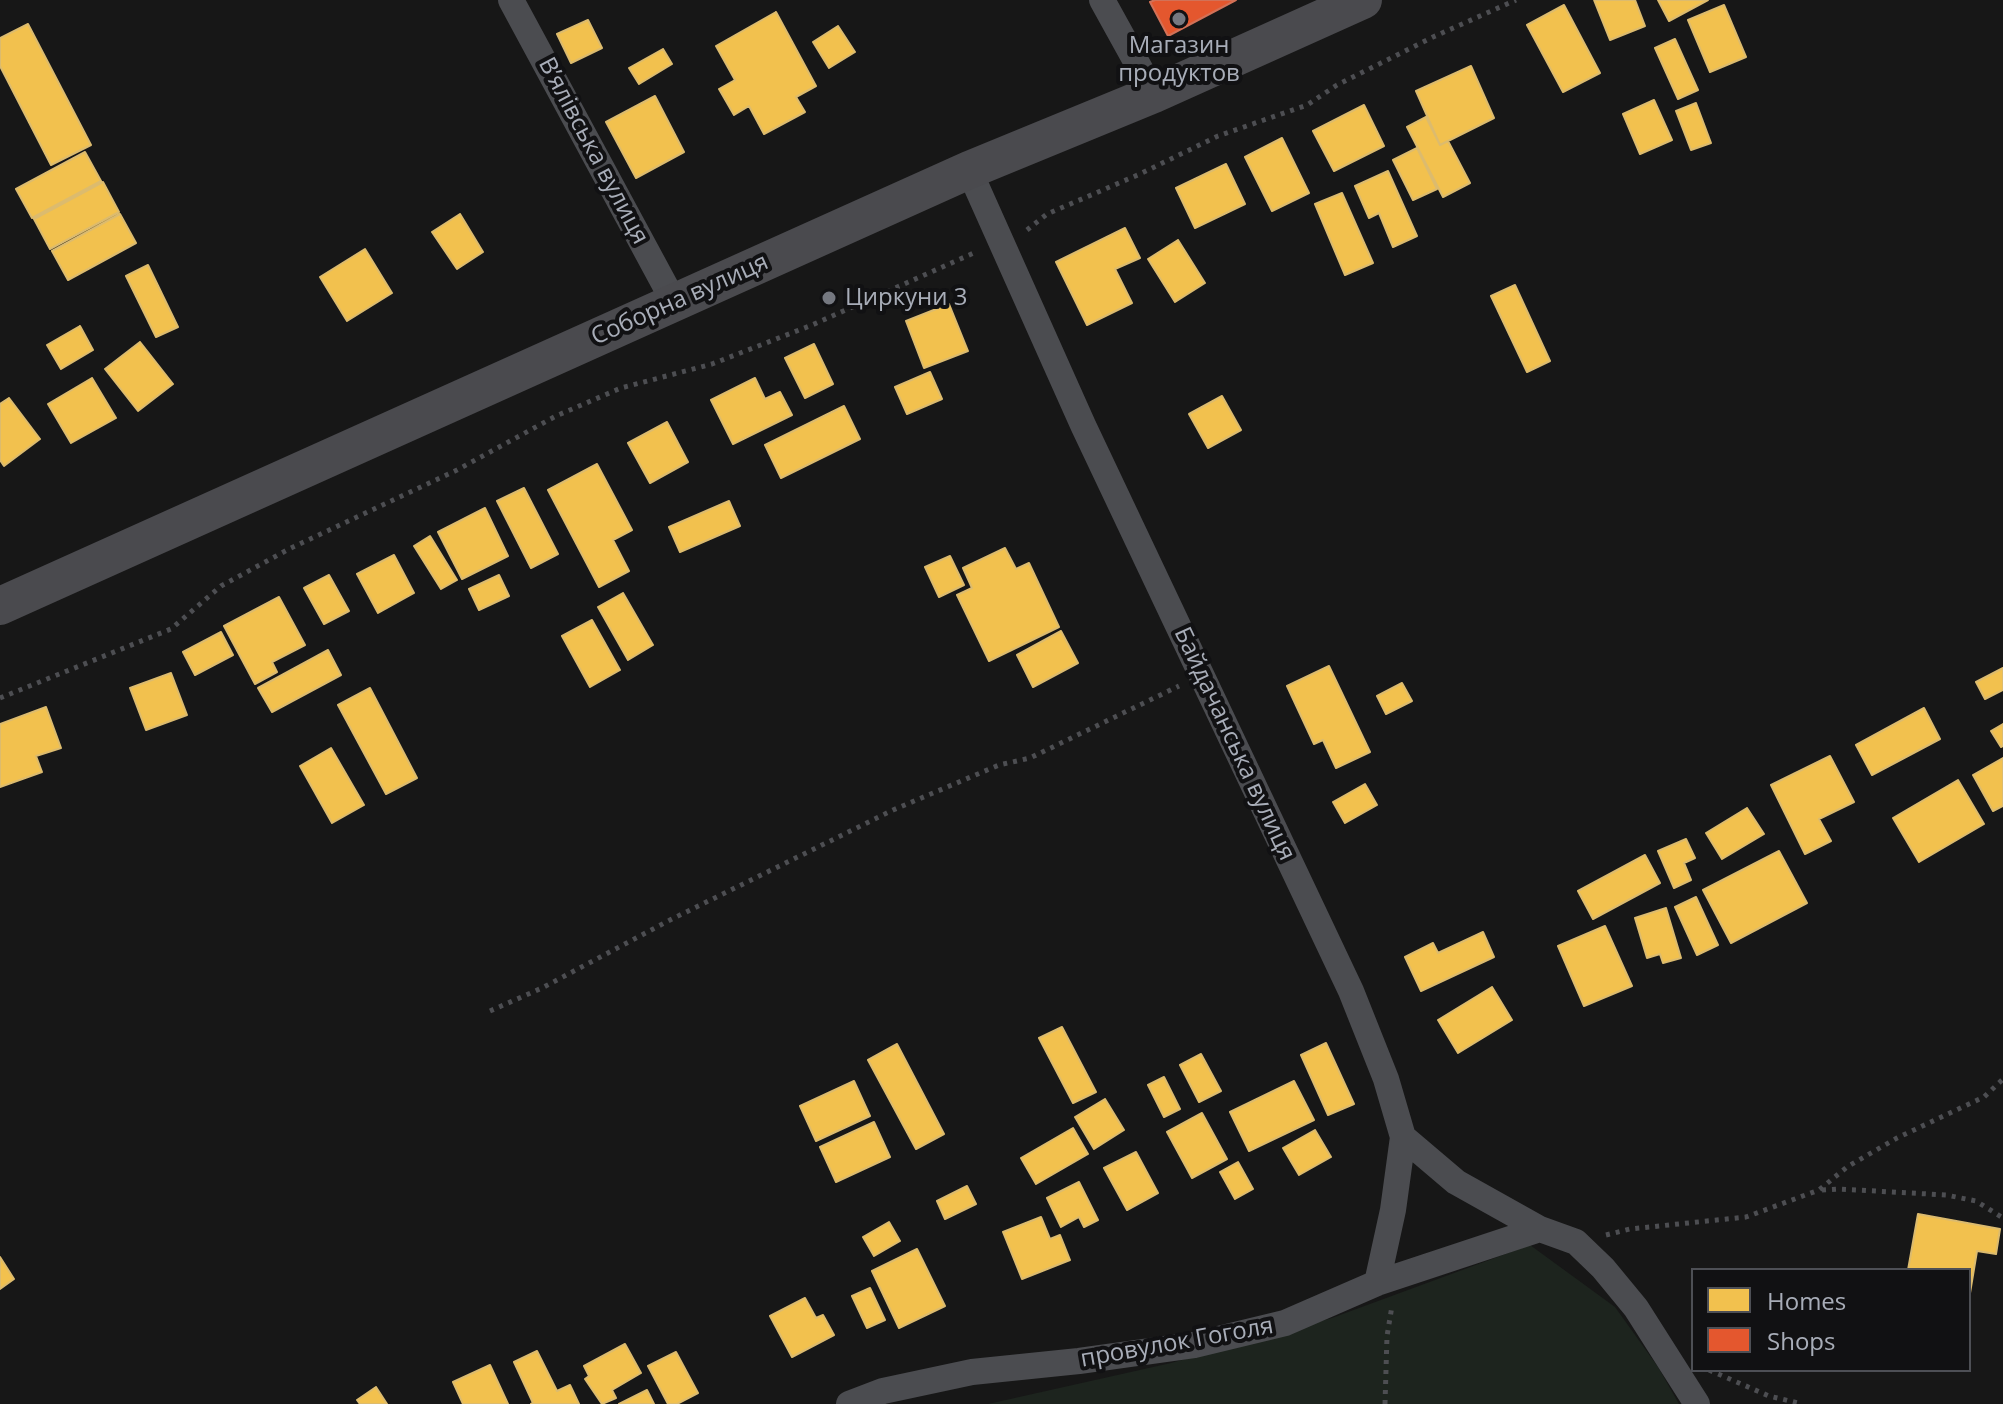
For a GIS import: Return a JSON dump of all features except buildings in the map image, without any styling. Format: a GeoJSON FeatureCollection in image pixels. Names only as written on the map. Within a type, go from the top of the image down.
{"type":"FeatureCollection","features":[{"type":"Feature","properties":{"kind":"street","name":"В’ялівська вулиця"},"geometry":{"type":"LineString","coordinates":[[511,0],[674,302]]}},
{"type":"Feature","properties":{"kind":"street"},"geometry":{"type":"LineString","coordinates":[[1102,0],[1154,94]]}},
{"type":"Feature","properties":{"kind":"street","name":"Соборна вулиця"},"geometry":{"type":"LineString","coordinates":[[0,606],[969,170],[1154,94],[1363,0]]}},
{"type":"Feature","properties":{"kind":"street","name":"Байдачанська вулиця"},"geometry":{"type":"LineString","coordinates":[[969,170],[1083,425],[1351,991],[1386,1079],[1403,1137]]}},
{"type":"Feature","properties":{"kind":"street"},"geometry":{"type":"LineString","coordinates":[[1403,1137],[1456,1182],[1540,1229],[1576,1242],[1603,1268],[1636,1308],[1697,1404]]}},
{"type":"Feature","properties":{"kind":"street"},"geometry":{"type":"LineString","coordinates":[[1388,1279],[1403,1137]]}},
{"type":"Feature","properties":{"kind":"street","name":"провулок Гоголя"},"geometry":{"type":"LineString","coordinates":[[849,1404],[883,1391],[972,1372],[1194,1345],[1285,1323],[1388,1279],[1540,1229]]}},
{"type":"Feature","properties":{"kind":"path"},"geometry":{"type":"LineString","coordinates":[[0,698],[171,629],[221,586],[289,549],[457,470],[556,416],[621,388],[712,364],[812,325],[971,252],[1004,249],[1047,214],[1218,136],[1307,105],[1350,78],[1516,0]]}},
{"type":"Feature","properties":{"kind":"path"},"geometry":{"type":"LineString","coordinates":[[490,1011],[542,988],[683,913],[893,810],[999,765],[1030,758],[1201,675]]}},
{"type":"Feature","properties":{"kind":"path"},"geometry":{"type":"LineString","coordinates":[[1819,1190],[1847,1167],[1897,1138],[1984,1097],[2003,1079]]}},
{"type":"Feature","properties":{"kind":"path"},"geometry":{"type":"LineString","coordinates":[[1576,1242],[1630,1229],[1746,1217],[1819,1190],[1946,1195],[1976,1201],[2003,1218]]}},
{"type":"Feature","properties":{"kind":"path"},"geometry":{"type":"LineString","coordinates":[[1385,1404],[1388,1279]]}},
{"type":"Feature","properties":{"kind":"path"},"geometry":{"type":"LineString","coordinates":[[1714,1372],[1769,1396],[1802,1404]]}},
{"type":"Feature","properties":{"kind":"shaded area"},"geometry":{"type":"Polygon","coordinates":[[[1530,1245],[1615,1307],[1658,1367],[1679,1404],[988,1404],[1171,1363],[1332,1318],[1530,1245]]]}},
{"type":"Feature","properties":{"kind":"place","name":"Магазин продуктов"},"geometry":{"type":"Point","coordinates":[1179,19]}},
{"type":"Feature","properties":{"kind":"place","name":"Циркуни 3"},"geometry":{"type":"Point","coordinates":[829,298]}}]}
